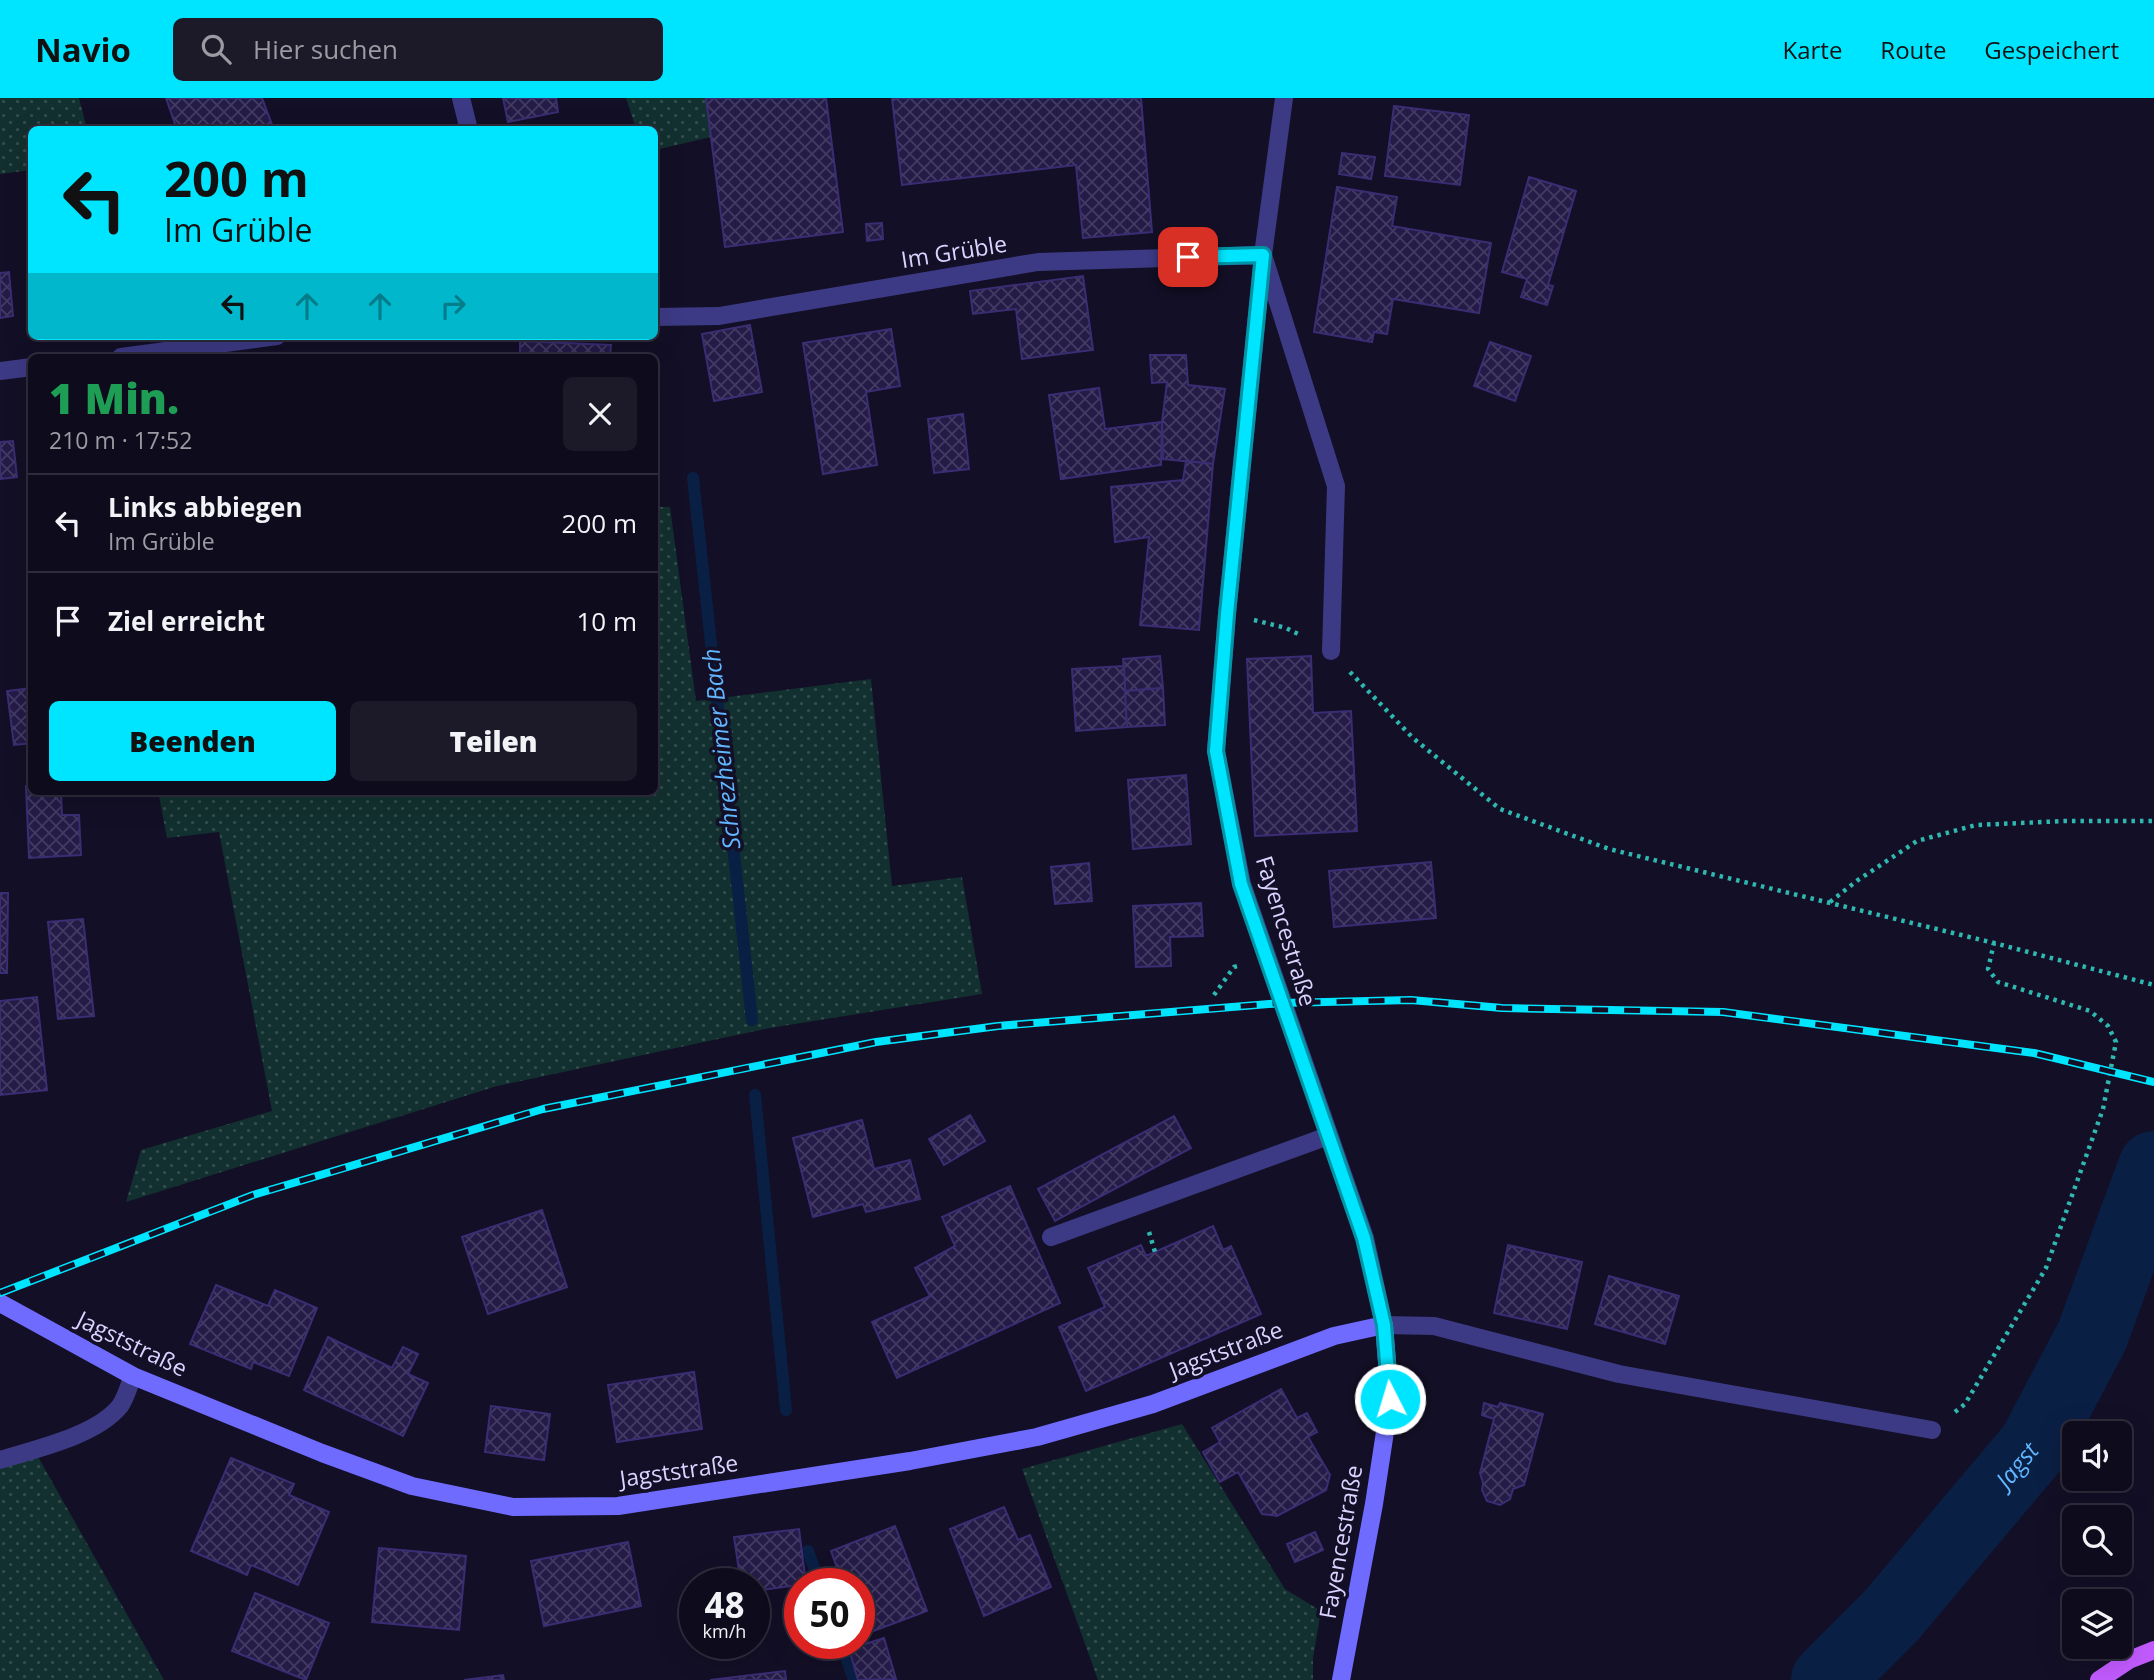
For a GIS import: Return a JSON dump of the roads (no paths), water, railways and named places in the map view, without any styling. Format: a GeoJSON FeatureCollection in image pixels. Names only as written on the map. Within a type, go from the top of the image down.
{"type":"FeatureCollection","features":[{"type":"Feature","properties":{"kind":"main road","name":"Jagststraße"},"geometry":{"type":"LineString","coordinates":[[0,1303],[134,1376],[322,1452],[412,1486],[513,1507],[618,1506],[910,1461],[1037,1437],[1153,1404],[1334,1336],[1384,1325]]}},
{"type":"Feature","properties":{"kind":"main road","name":"Fayencestraße"},"geometry":{"type":"LineString","coordinates":[[1341,1680],[1374,1504],[1390,1399],[1384,1325]]}},
{"type":"Feature","properties":{"kind":"main road"},"geometry":{"type":"LineString","coordinates":[[2099,1680],[2129,1660],[2154,1650]]}},
{"type":"Feature","properties":{"kind":"street"},"geometry":{"type":"LineString","coordinates":[[461,98],[467,126]]}},
{"type":"Feature","properties":{"kind":"street","name":"Fayencestraße"},"geometry":{"type":"LineString","coordinates":[[1284,98],[1263,255],[1216,751],[1241,884],[1364,1238],[1384,1325]]}},
{"type":"Feature","properties":{"kind":"street"},"geometry":{"type":"LineString","coordinates":[[1263,255],[1336,486],[1331,651]]}},
{"type":"Feature","properties":{"kind":"street","name":"Im Grüble"},"geometry":{"type":"LineString","coordinates":[[658,317],[719,316],[1038,262],[1263,255]]}},
{"type":"Feature","properties":{"kind":"street"},"geometry":{"type":"LineString","coordinates":[[143,354],[247,340]]}},
{"type":"Feature","properties":{"kind":"street"},"geometry":{"type":"LineString","coordinates":[[0,371],[28,368]]}},
{"type":"Feature","properties":{"kind":"street"},"geometry":{"type":"LineString","coordinates":[[1051,1237],[1328,1136]]}},
{"type":"Feature","properties":{"kind":"street"},"geometry":{"type":"LineString","coordinates":[[1384,1325],[1434,1326],[1619,1374],[1932,1430]]}},
{"type":"Feature","properties":{"kind":"street"},"geometry":{"type":"LineString","coordinates":[[0,1460],[66,1440],[99,1422],[120,1406],[134,1376]]}},
{"type":"Feature","properties":{"kind":"waterway","name":"Schrezheimer Bach"},"geometry":{"type":"LineString","coordinates":[[693,478],[752,1020]]}},
{"type":"Feature","properties":{"kind":"waterway","name":"Schrezheimer Bach"},"geometry":{"type":"LineString","coordinates":[[755,1095],[786,1410]]}},
{"type":"Feature","properties":{"kind":"waterway","name":"Jagst"},"geometry":{"type":"LineString","coordinates":[[1827,1680],[1890,1617],[2034,1446],[2092,1336],[2154,1167]]}},
{"type":"Feature","properties":{"kind":"waterway","name":"Schrezheimer Bach"},"geometry":{"type":"LineString","coordinates":[[808,1551],[814,1568]]}},
{"type":"Feature","properties":{"kind":"waterway","name":"Schrezheimer Bach"},"geometry":{"type":"LineString","coordinates":[[847,1659],[854,1680]]}},
{"type":"Feature","properties":{"kind":"railway"},"geometry":{"type":"LineString","coordinates":[[0,1293],[253,1195],[543,1109],[876,1042],[998,1026],[1282,1003],[1411,1000],[1502,1008],[1723,1012],[2034,1053],[2154,1082]]}}]}
